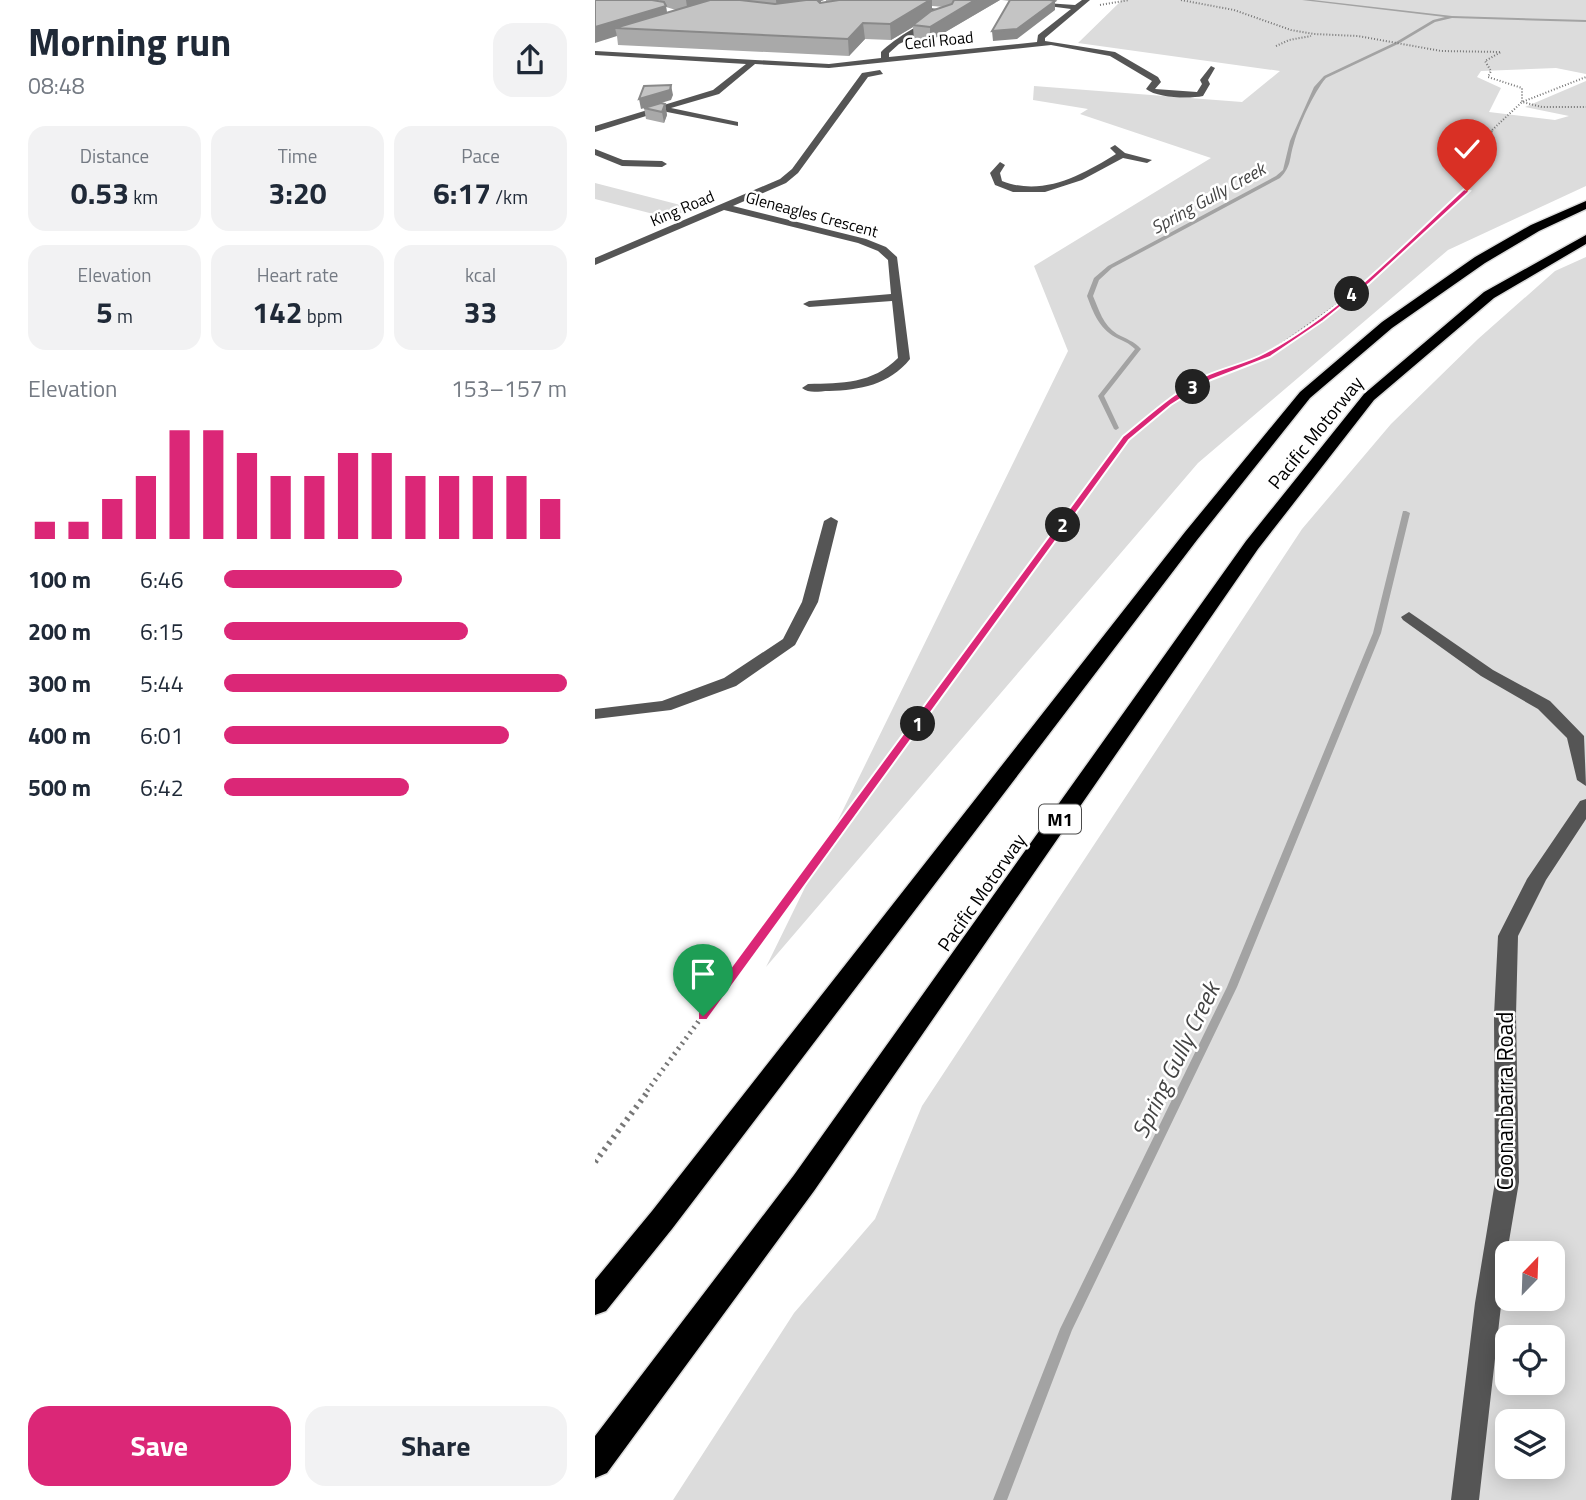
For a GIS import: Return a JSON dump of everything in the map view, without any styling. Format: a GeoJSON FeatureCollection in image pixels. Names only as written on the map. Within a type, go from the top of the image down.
{"type":"FeatureCollection","features":[{"type":"Feature","properties":{"kind":"highway","name":"Pacific Motorway"},"geometry":{"type":"LineString","coordinates":[[595,1302],[662,1220],[1191,536],[1305,395],[1387,325],[1480,260],[1535,228],[1586,205]]}},
{"type":"Feature","properties":{"kind":"highway","name":"Pacific Motorway"},"geometry":{"type":"LineString","coordinates":[[595,1461],[804,1184],[1252,545],[1369,397],[1431,341],[1489,295],[1586,239]]}},
{"type":"Feature","properties":{"kind":"street"},"geometry":{"type":"LineString","coordinates":[[1006,0],[1074,8]]}},
{"type":"Feature","properties":{"kind":"street"},"geometry":{"type":"LineString","coordinates":[[1041,44],[1041,37],[1086,0]]}},
{"type":"Feature","properties":{"kind":"street"},"geometry":{"type":"LineString","coordinates":[[885,60],[885,51],[896,41],[917,32],[927,21],[949,14],[952,10],[899,8]]}},
{"type":"Feature","properties":{"kind":"street"},"geometry":{"type":"LineString","coordinates":[[595,50],[608,43]]}},
{"type":"Feature","properties":{"kind":"street","name":"Cecil Road"},"geometry":{"type":"LineString","coordinates":[[753,62],[829,66],[1051,43],[1112,54],[1155,79],[1157,82],[1150,89],[1160,93],[1200,94],[1211,68]]}},
{"type":"Feature","properties":{"kind":"street"},"geometry":{"type":"LineString","coordinates":[[595,50],[753,62]]}},
{"type":"Feature","properties":{"kind":"street"},"geometry":{"type":"LineString","coordinates":[[595,129],[721,90],[753,62]]}},
{"type":"Feature","properties":{"kind":"street","name":"King Road"},"geometry":{"type":"LineString","coordinates":[[595,262],[783,181],[795,171],[865,75],[880,72]]}},
{"type":"Feature","properties":{"kind":"street"},"geometry":{"type":"LineString","coordinates":[[663,109],[735,124]]}},
{"type":"Feature","properties":{"kind":"street"},"geometry":{"type":"LineString","coordinates":[[595,152],[622,163],[662,164]]}},
{"type":"Feature","properties":{"kind":"street"},"geometry":{"type":"LineString","coordinates":[[1000,165],[995,173],[998,183],[1012,189],[1037,191],[1095,170],[1119,152],[1146,160]]}},
{"type":"Feature","properties":{"kind":"street","name":"Gleneagles Crescent"},"geometry":{"type":"LineString","coordinates":[[723,207],[862,241],[882,248],[893,259],[904,359],[892,374],[867,385],[808,388]]}},
{"type":"Feature","properties":{"kind":"street"},"geometry":{"type":"LineString","coordinates":[[809,304],[896,297]]}},
{"type":"Feature","properties":{"kind":"street"},"geometry":{"type":"LineString","coordinates":[[595,714],[665,706],[730,682],[789,642],[810,602],[831,521]]}},
{"type":"Feature","properties":{"kind":"street"},"geometry":{"type":"LineString","coordinates":[[1409,617],[1487,673],[1544,705],[1574,736],[1586,780]]}},
{"type":"Feature","properties":{"kind":"street","name":"Coonanbarra Road"},"geometry":{"type":"LineString","coordinates":[[1465,1500],[1488,1303],[1507,1182],[1505,1015],[1508,936],[1537,879],[1586,806]]}},
{"type":"Feature","properties":{"kind":"path"},"geometry":{"type":"LineString","coordinates":[[1094,8],[1129,0]]}},
{"type":"Feature","properties":{"kind":"path"},"geometry":{"type":"LineString","coordinates":[[1181,0],[1234,10],[1278,23],[1291,30],[1319,35],[1358,36],[1441,51],[1501,52],[1485,61],[1491,71],[1488,78],[1522,88],[1523,102]]}},
{"type":"Feature","properties":{"kind":"path"},"geometry":{"type":"LineString","coordinates":[[1276,46],[1289,40],[1319,35]]}},
{"type":"Feature","properties":{"kind":"path"},"geometry":{"type":"LineString","coordinates":[[595,1161],[1126,438],[1168,403],[1208,378],[1268,355],[1321,320],[1467,191],[1481,143],[1506,115],[1523,102],[1586,77]]}},
{"type":"Feature","properties":{"kind":"path"},"geometry":{"type":"LineString","coordinates":[[1523,102],[1542,107],[1586,107]]}},
{"type":"Feature","properties":{"kind":"shaded area"},"geometry":{"type":"Polygon","coordinates":[[[1122,0],[1586,0],[1586,74],[1556,68],[1481,71],[1477,77],[1501,88],[1489,112],[1555,120],[1569,116],[1525,107],[1586,81],[1586,186],[1448,250],[1198,463],[766,967],[1068,351],[1034,266],[1211,158],[1080,114],[1088,109],[1033,100],[1034,86],[1242,102],[1280,71],[1078,43],[1122,0]]]}},
{"type":"Feature","properties":{"kind":"shaded area"},"geometry":{"type":"Polygon","coordinates":[[[595,183],[692,208],[669,218],[595,199],[595,183]]]}},
{"type":"Feature","properties":{"kind":"shaded area"},"geometry":{"type":"Polygon","coordinates":[[[1586,257],[1586,1500],[673,1500],[794,1313],[875,1219],[922,1106],[1302,529],[1391,424],[1478,339],[1555,271],[1586,257]]]}},
{"type":"Feature","properties":{"kind":"building"},"geometry":{"type":"Polygon","coordinates":[[[595,0],[652,0],[664,2],[666,6],[595,27],[595,0]]]}},
{"type":"Feature","properties":{"kind":"building"},"geometry":{"type":"Polygon","coordinates":[[[710,0],[775,4],[806,0],[817,0],[820,3],[839,0],[930,0],[890,24],[863,23],[848,39],[615,28],[710,0]]]}},
{"type":"Feature","properties":{"kind":"building"},"geometry":{"type":"Polygon","coordinates":[[[954,0],[975,0],[930,27],[913,25],[931,11],[952,4],[954,0]]]}},
{"type":"Feature","properties":{"kind":"building"},"geometry":{"type":"Polygon","coordinates":[[[1010,0],[1055,1],[1017,29],[992,31],[1010,0]]]}},
{"type":"Feature","properties":{"kind":"building"},"geometry":{"type":"Polygon","coordinates":[[[671,85],[670,90],[639,99],[644,86],[671,85]]]}},
{"type":"Feature","properties":{"kind":"building"},"geometry":{"type":"Polygon","coordinates":[[[665,104],[662,112],[644,108],[665,104]]]}},
{"type":"Feature","properties":{"kind":"waterway"},"geometry":{"type":"LineString","coordinates":[[1304,0],[1452,17]]}},
{"type":"Feature","properties":{"kind":"waterway","name":"Spring Gully Creek"},"geometry":{"type":"LineString","coordinates":[[1116,428],[1101,396],[1138,349],[1109,330],[1099,317],[1090,296],[1096,279],[1110,267],[1278,177],[1285,170],[1292,141],[1316,87],[1325,77],[1397,43],[1434,21],[1452,17]]}},
{"type":"Feature","properties":{"kind":"waterway"},"geometry":{"type":"LineString","coordinates":[[1452,17],[1586,21]]}},
{"type":"Feature","properties":{"kind":"waterway","name":"Spring Gully Creek"},"geometry":{"type":"LineString","coordinates":[[1000,1500],[1066,1329],[1232,987],[1377,633],[1406,513]]}},
{"type":"Feature","properties":{"kind":"route"},"geometry":{"type":"LineString","coordinates":[[703,1016],[1126,438],[1168,403],[1208,378],[1268,355],[1321,320],[1467,191]]}}]}
